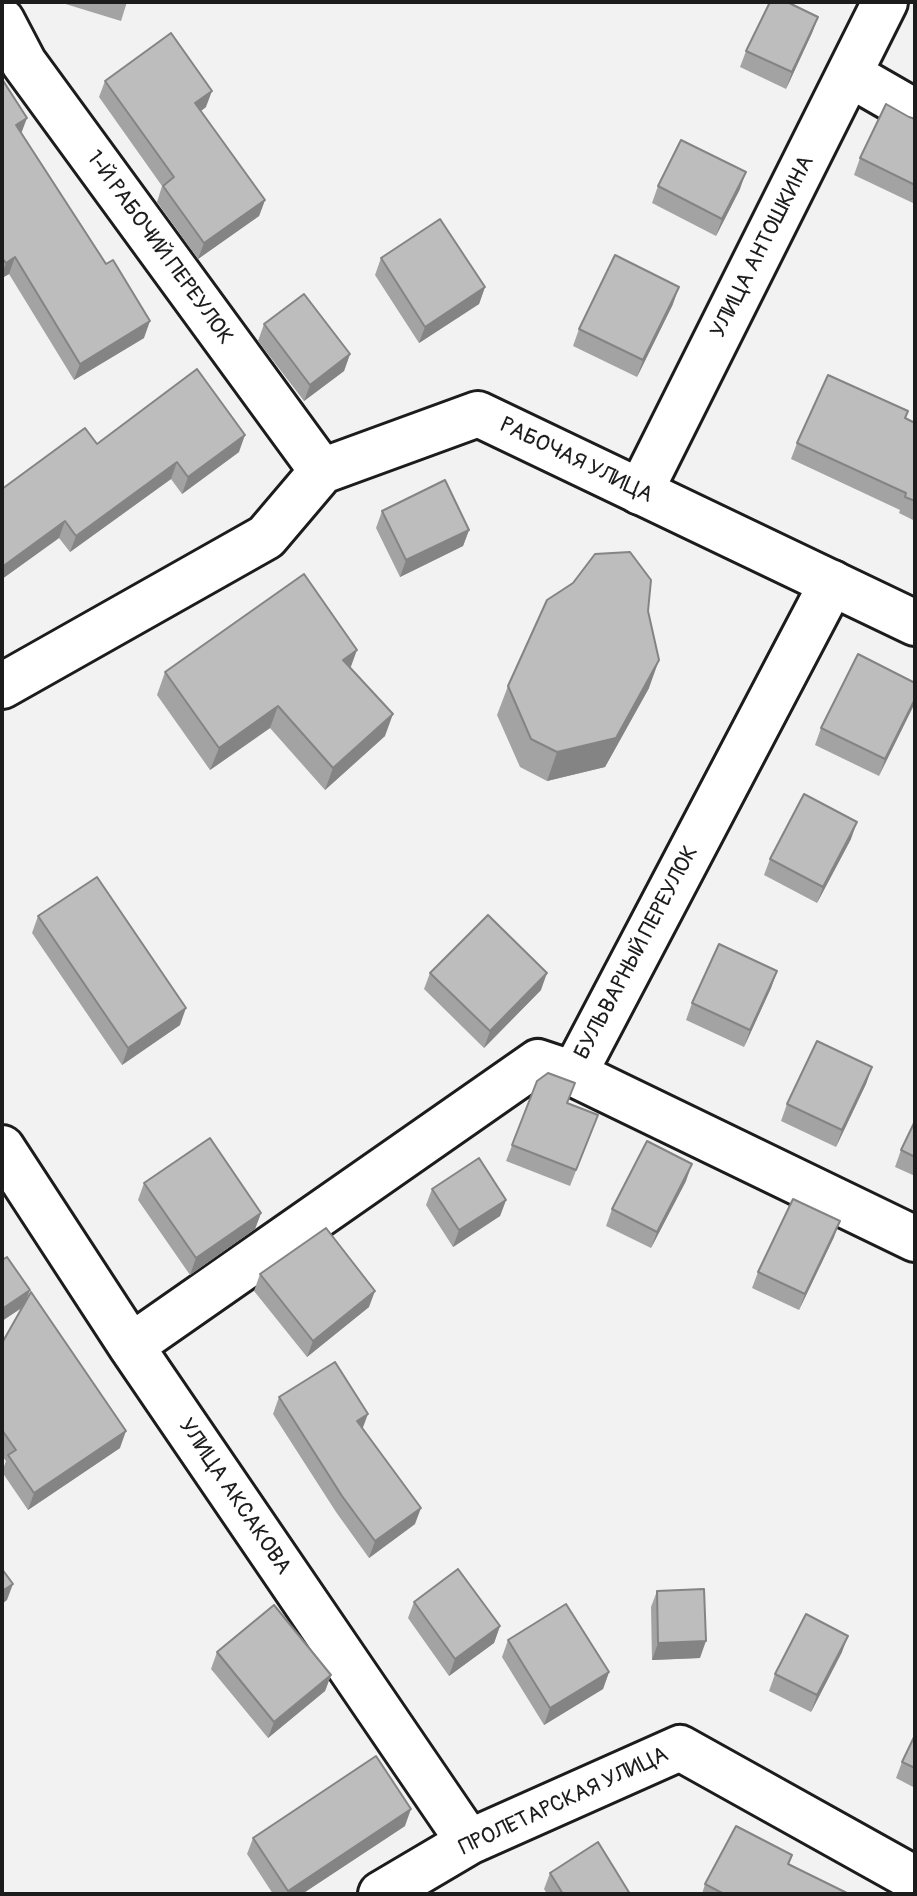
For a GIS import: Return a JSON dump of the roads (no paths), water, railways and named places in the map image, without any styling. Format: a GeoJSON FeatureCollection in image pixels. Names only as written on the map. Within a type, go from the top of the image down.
{"type":"FeatureCollection","features":[{"type":"Feature","properties":{"kind":"street","name":"УЛИЦА АНТОШКИНА"},"geometry":{"type":"LineString","coordinates":[[640,492],[885,2]]}},
{"type":"Feature","properties":{"kind":"street","name":"1-Й РАБОЧИЙ ПЕРЕУЛОК"},"geometry":{"type":"LineString","coordinates":[[2,21],[24,63],[322,471]]}},
{"type":"Feature","properties":{"kind":"street"},"geometry":{"type":"LineString","coordinates":[[849,74],[915,112]]}},
{"type":"Feature","properties":{"kind":"street","name":"РАБОЧАЯ УЛИЦА"},"geometry":{"type":"LineString","coordinates":[[2,686],[266,537],[322,471],[478,414],[915,623]]}},
{"type":"Feature","properties":{"kind":"street","name":"БУЛЬВАРНЫЙ ПЕРЕУЛОК"},"geometry":{"type":"LineString","coordinates":[[832,583],[574,1074],[915,1239]]}},
{"type":"Feature","properties":{"kind":"street"},"geometry":{"type":"LineString","coordinates":[[131,1346],[538,1062],[574,1074]]}},
{"type":"Feature","properties":{"kind":"street","name":"УЛИЦА АКСАКОВА"},"geometry":{"type":"LineString","coordinates":[[2,1148],[131,1346],[469,1842]]}},
{"type":"Feature","properties":{"kind":"street","name":"ПРОЛЕТАРСКАЯ УЛИЦА"},"geometry":{"type":"LineString","coordinates":[[381,1894],[469,1842],[680,1748],[915,1879]]}}]}
